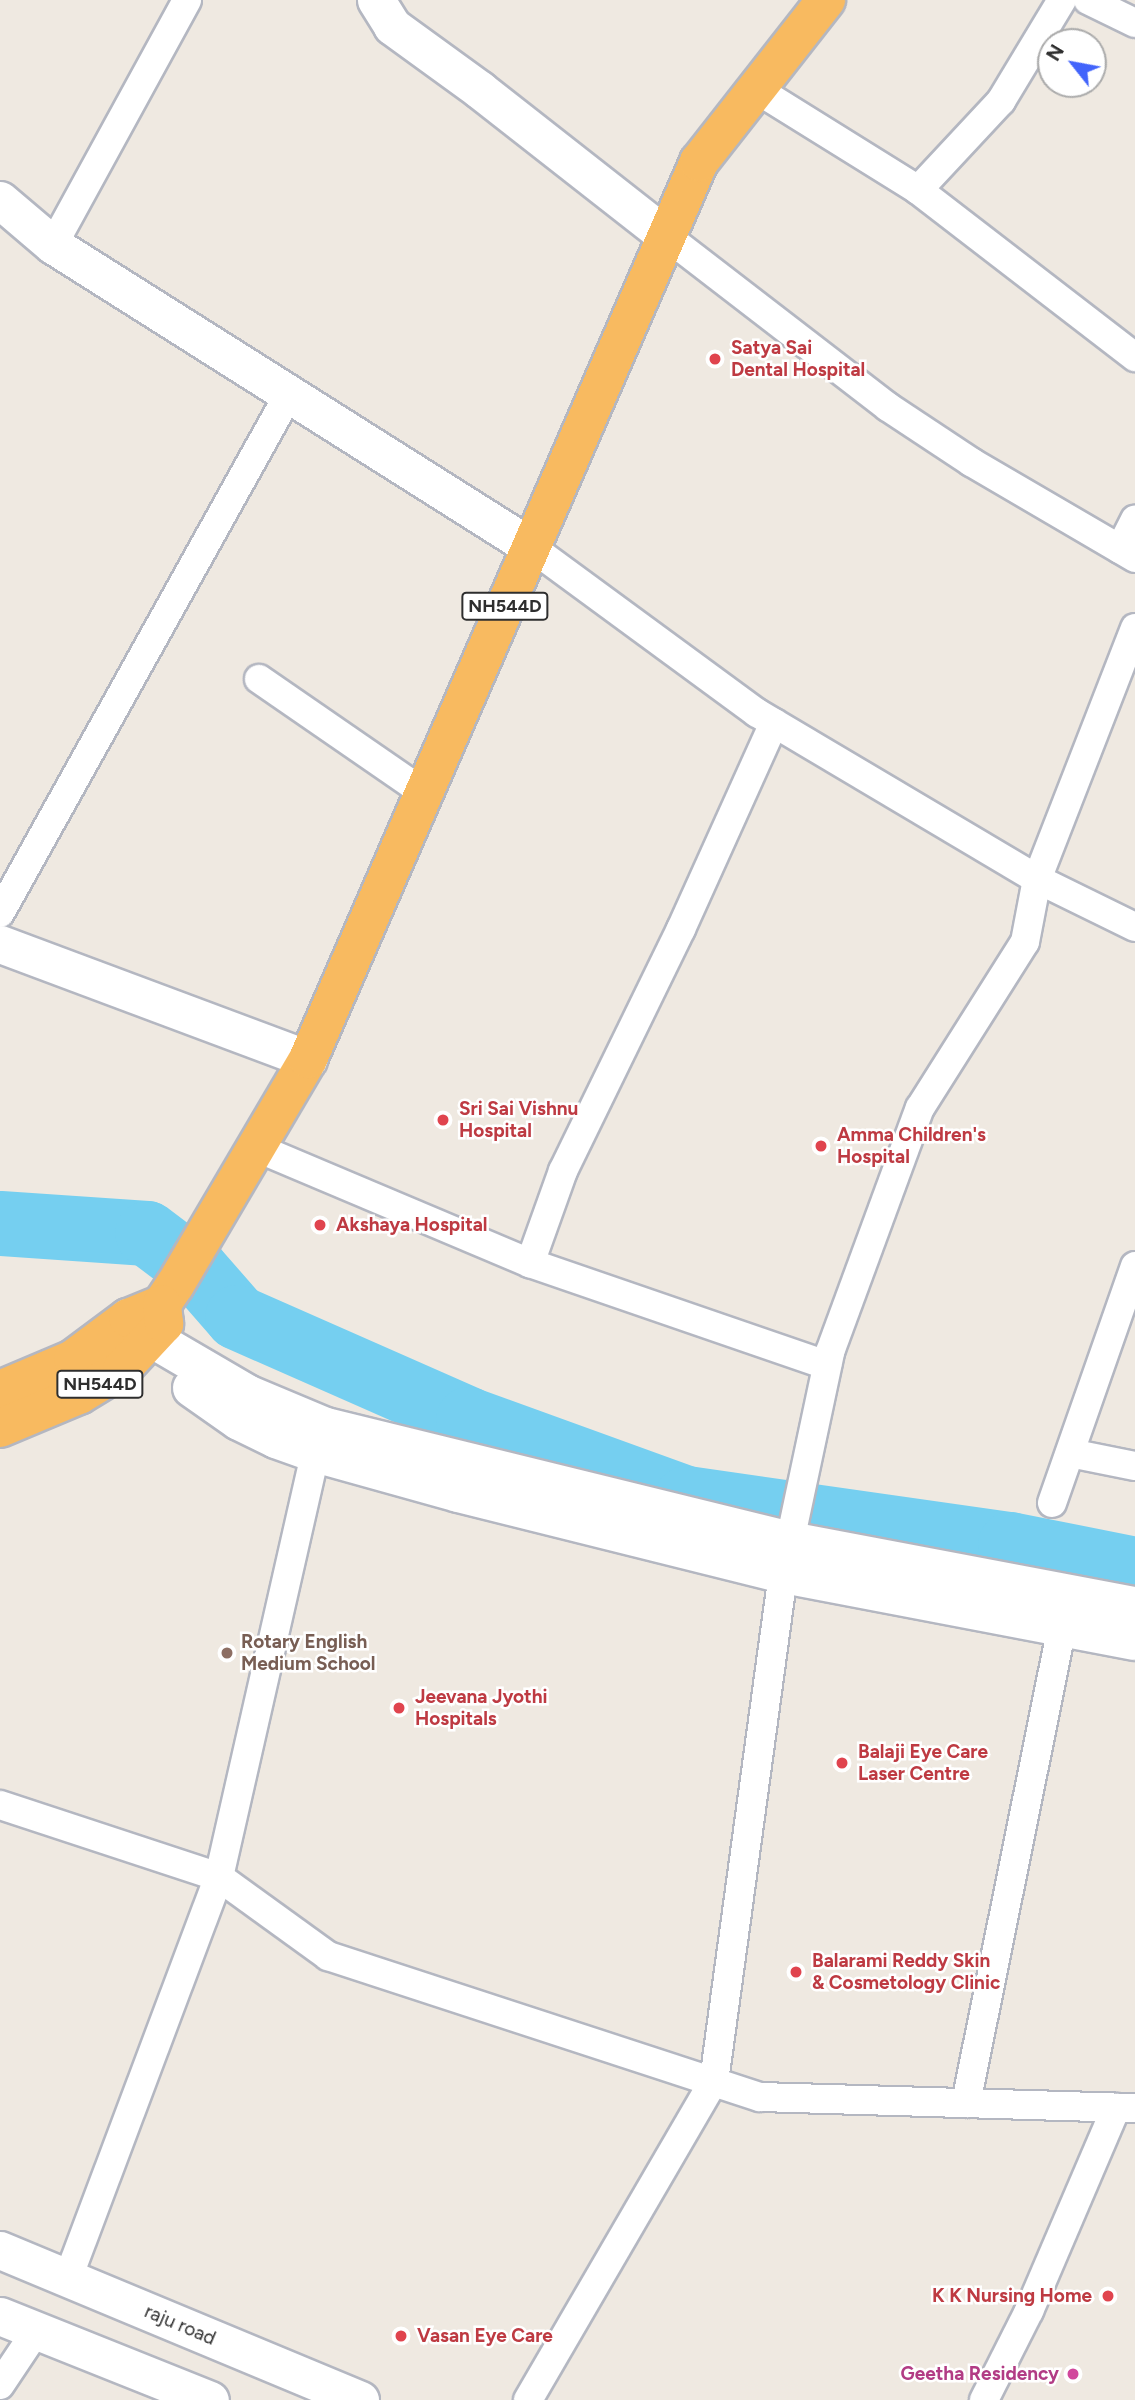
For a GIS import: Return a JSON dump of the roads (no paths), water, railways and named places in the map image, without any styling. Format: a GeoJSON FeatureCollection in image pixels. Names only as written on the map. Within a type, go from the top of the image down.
{"type":"FeatureCollection","features":[{"type":"Feature","properties":{"kind":"highway","name":"NH544D"},"geometry":{"type":"LineString","coordinates":[[0,1428],[79,1395],[122,1369],[308,1059],[699,162],[826,0]]}},
{"type":"Feature","properties":{"kind":"highway","name":"NH544D"},"geometry":{"type":"LineString","coordinates":[[0,1390],[73,1359],[152,1320]]}},
{"type":"Feature","properties":{"kind":"main road"},"geometry":{"type":"LineString","coordinates":[[152,1320],[239,1421],[315,1453],[458,1493],[1135,1606]]}},
{"type":"Feature","properties":{"kind":"main road"},"geometry":{"type":"LineString","coordinates":[[152,1320],[247,1394],[326,1427],[789,1547],[1062,1626],[1135,1640]]}},
{"type":"Feature","properties":{"kind":"street"},"geometry":{"type":"LineString","coordinates":[[53,245],[187,0]]}},
{"type":"Feature","properties":{"kind":"street"},"geometry":{"type":"LineString","coordinates":[[376,0],[392,26],[480,90],[888,407],[1003,481],[1128,553],[1135,520]]}},
{"type":"Feature","properties":{"kind":"street"},"geometry":{"type":"LineString","coordinates":[[918,190],[1001,101],[1062,0]]}},
{"type":"Feature","properties":{"kind":"street"},"geometry":{"type":"LineString","coordinates":[[1088,0],[1135,23]]}},
{"type":"Feature","properties":{"kind":"street"},"geometry":{"type":"LineString","coordinates":[[756,89],[918,190],[1135,357]]}},
{"type":"Feature","properties":{"kind":"street"},"geometry":{"type":"LineString","coordinates":[[4,214],[531,547],[774,723],[1037,879],[1135,927]]}},
{"type":"Feature","properties":{"kind":"street"},"geometry":{"type":"LineString","coordinates":[[0,913],[289,394]]}},
{"type":"Feature","properties":{"kind":"street"},"geometry":{"type":"LineString","coordinates":[[528,2400],[715,2081],[789,1547],[827,1365],[920,1108],[1025,942],[1037,879],[1135,628]]}},
{"type":"Feature","properties":{"kind":"street"},"geometry":{"type":"LineString","coordinates":[[259,679],[424,793]]}},
{"type":"Feature","properties":{"kind":"street"},"geometry":{"type":"LineString","coordinates":[[530,1264],[563,1171],[681,929],[774,723]]}},
{"type":"Feature","properties":{"kind":"street"},"geometry":{"type":"LineString","coordinates":[[0,944],[308,1059]]}},
{"type":"Feature","properties":{"kind":"street"},"geometry":{"type":"LineString","coordinates":[[255,1147],[530,1264],[827,1365]]}},
{"type":"Feature","properties":{"kind":"street"},"geometry":{"type":"LineString","coordinates":[[1052,1503],[1135,1266]]}},
{"type":"Feature","properties":{"kind":"street"},"geometry":{"type":"LineString","coordinates":[[68,2278],[219,1877],[315,1453]]}},
{"type":"Feature","properties":{"kind":"street"},"geometry":{"type":"LineString","coordinates":[[1070,1453],[1135,1466]]}},
{"type":"Feature","properties":{"kind":"street"},"geometry":{"type":"LineString","coordinates":[[966,2103],[1062,1626]]}},
{"type":"Feature","properties":{"kind":"street"},"geometry":{"type":"LineString","coordinates":[[0,1805],[219,1877],[328,1956],[760,2096],[1126,2108],[984,2400]]}},
{"type":"Feature","properties":{"kind":"street","name":"raju road"},"geometry":{"type":"LineString","coordinates":[[0,2250],[360,2400]]}},
{"type":"Feature","properties":{"kind":"street"},"geometry":{"type":"LineString","coordinates":[[0,2316],[210,2400]]}},
{"type":"Feature","properties":{"kind":"street"},"geometry":{"type":"LineString","coordinates":[[0,2385],[36,2331]]}},
{"type":"Feature","properties":{"kind":"waterway"},"geometry":{"type":"LineString","coordinates":[[0,1223],[147,1233],[196,1270],[237,1317],[468,1419],[686,1498],[1010,1544],[1135,1569]]}},
{"type":"Feature","properties":{"kind":"place","name":"Satya Sai Dental Hospital"},"geometry":{"type":"Point","coordinates":[715,359]}},
{"type":"Feature","properties":{"kind":"place","name":"Sri Sai Vishnu Hospital"},"geometry":{"type":"Point","coordinates":[443,1120]}},
{"type":"Feature","properties":{"kind":"place","name":"Amma Children's Hospital"},"geometry":{"type":"Point","coordinates":[821,1146]}},
{"type":"Feature","properties":{"kind":"place","name":"Akshaya Hospital"},"geometry":{"type":"Point","coordinates":[320,1225]}},
{"type":"Feature","properties":{"kind":"place","name":"Rotary English Medium School"},"geometry":{"type":"Point","coordinates":[227,1653]}},
{"type":"Feature","properties":{"kind":"place","name":"Jeevana Jyothi Hospitals"},"geometry":{"type":"Point","coordinates":[399,1708]}},
{"type":"Feature","properties":{"kind":"place","name":"Balaji Eye Care Laser Centre"},"geometry":{"type":"Point","coordinates":[842,1763]}},
{"type":"Feature","properties":{"kind":"place","name":"Balarami Reddy Skin & Cosmetology Clinic"},"geometry":{"type":"Point","coordinates":[796,1972]}},
{"type":"Feature","properties":{"kind":"place","name":"K K Nursing Home"},"geometry":{"type":"Point","coordinates":[1108,2296]}},
{"type":"Feature","properties":{"kind":"place","name":"Vasan Eye Care"},"geometry":{"type":"Point","coordinates":[401,2336]}},
{"type":"Feature","properties":{"kind":"place","name":"Geetha Residency"},"geometry":{"type":"Point","coordinates":[1073,2374]}}]}
